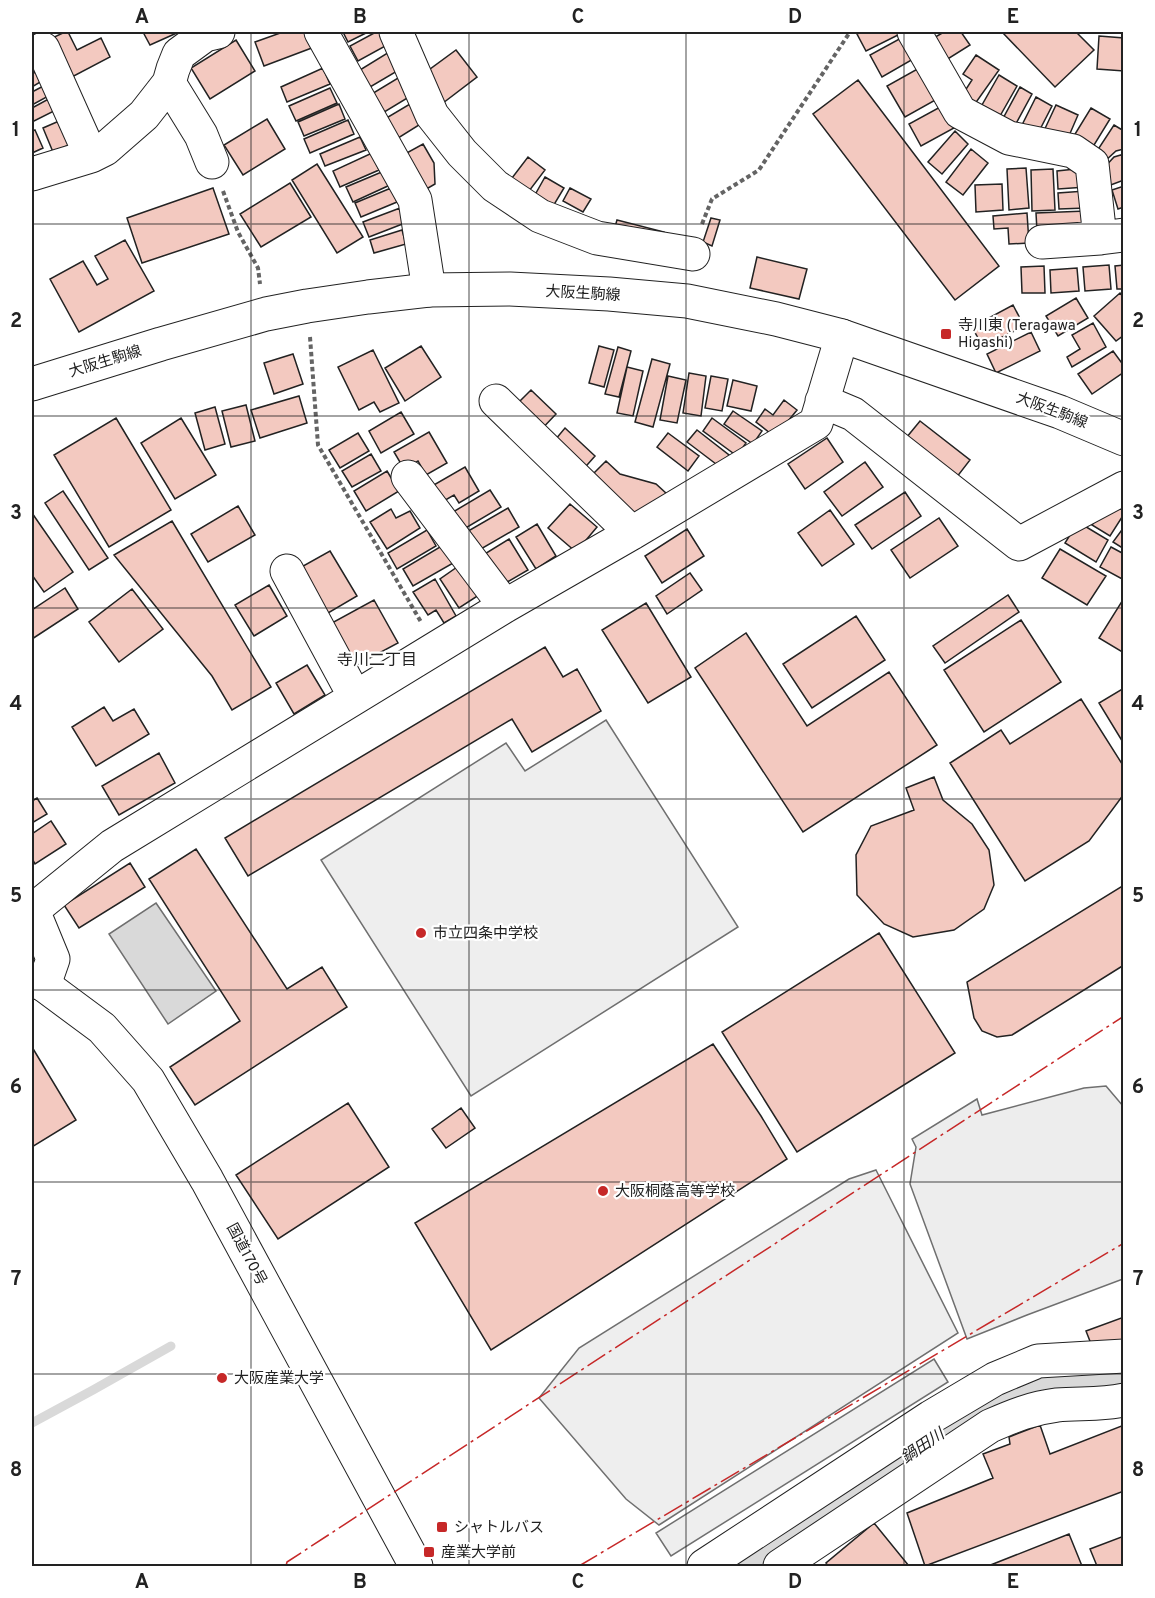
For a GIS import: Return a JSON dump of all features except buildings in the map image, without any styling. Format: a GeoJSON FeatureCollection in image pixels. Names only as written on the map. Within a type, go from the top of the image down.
{"type":"FeatureCollection","features":[{"type":"Feature","properties":{"kind":"main road"},"geometry":{"type":"LineString","coordinates":[[32,174],[91,156],[105,148],[144,115],[169,83],[179,54],[205,34],[218,32]]}},
{"type":"Feature","properties":{"kind":"main road"},"geometry":{"type":"LineString","coordinates":[[321,32],[415,200],[429,290]]}},
{"type":"Feature","properties":{"kind":"main road"},"geometry":{"type":"LineString","coordinates":[[396,32],[432,115],[462,153],[495,186],[540,216],[597,238],[693,254]]}},
{"type":"Feature","properties":{"kind":"main road"},"geometry":{"type":"LineString","coordinates":[[914,32],[960,112],[1009,138],[1073,151],[1092,164],[1112,236],[1042,242]]}},
{"type":"Feature","properties":{"kind":"main road"},"geometry":{"type":"LineString","coordinates":[[43,49],[91,156]]}},
{"type":"Feature","properties":{"kind":"main road"},"geometry":{"type":"LineString","coordinates":[[169,83],[201,135],[212,162]]}},
{"type":"Feature","properties":{"kind":"main road","name":"大阪生駒線"},"geometry":{"type":"LineString","coordinates":[[32,384],[266,314],[368,297],[429,290],[510,289],[687,301],[776,319],[842,336],[1060,412],[1124,439]]}},
{"type":"Feature","properties":{"kind":"main road"},"geometry":{"type":"LineString","coordinates":[[38,982],[53,959],[32,909],[112,846],[505,606],[816,423],[842,336]]}},
{"type":"Feature","properties":{"kind":"main road"},"geometry":{"type":"LineString","coordinates":[[496,401],[632,533]]}},
{"type":"Feature","properties":{"kind":"main road"},"geometry":{"type":"LineString","coordinates":[[822,401],[853,414],[1019,544],[1124,488]]}},
{"type":"Feature","properties":{"kind":"main road"},"geometry":{"type":"LineString","coordinates":[[408,477],[505,606]]}},
{"type":"Feature","properties":{"kind":"main road"},"geometry":{"type":"LineString","coordinates":[[286,571],[355,697]]}},
{"type":"Feature","properties":{"kind":"main road","name":"国道170号"},"geometry":{"type":"LineString","coordinates":[[38,982],[102,1028],[148,1080],[213,1190],[416,1566]]}},
{"type":"Feature","properties":{"kind":"main road"},"geometry":{"type":"LineString","coordinates":[[704,1566],[931,1417],[995,1379],[1038,1361],[1124,1356]]}},
{"type":"Feature","properties":{"kind":"main road"},"geometry":{"type":"LineString","coordinates":[[780,1566],[990,1425],[1026,1410],[1057,1405],[1113,1403],[1124,1400]]}},
{"type":"Feature","properties":{"kind":"path"},"geometry":{"type":"LineString","coordinates":[[693,254],[696,238],[712,199],[759,170],[850,32]]}},
{"type":"Feature","properties":{"kind":"path"},"geometry":{"type":"LineString","coordinates":[[212,162],[238,232],[258,268],[266,314]]}},
{"type":"Feature","properties":{"kind":"path"},"geometry":{"type":"LineString","coordinates":[[307,306],[318,445],[437,649]]}},
{"type":"Feature","properties":{"kind":"shaded area"},"geometry":{"type":"Polygon","coordinates":[[[606,720],[738,927],[471,1096],[321,860],[506,743],[525,771],[606,720]]]}},
{"type":"Feature","properties":{"kind":"shaded area"},"geometry":{"type":"Polygon","coordinates":[[[156,903],[216,991],[168,1024],[109,934],[156,903]]]}},
{"type":"Feature","properties":{"kind":"shaded area"},"geometry":{"type":"Polygon","coordinates":[[[1106,1086],[1123,1106],[1123,1279],[967,1339],[910,1184],[916,1147],[912,1139],[977,1099],[982,1115],[1084,1088],[1106,1086]]]}},
{"type":"Feature","properties":{"kind":"shaded area"},"geometry":{"type":"Polygon","coordinates":[[[876,1170],[958,1333],[659,1525],[626,1499],[539,1398],[579,1348],[849,1179],[876,1170]]]}},
{"type":"Feature","properties":{"kind":"shaded area"},"geometry":{"type":"Polygon","coordinates":[[[934,1359],[948,1382],[671,1556],[656,1533],[934,1359]]]}},
{"type":"Feature","properties":{"kind":"waterway"},"geometry":{"type":"LineString","coordinates":[[32,1423],[171,1346]]}},
{"type":"Feature","properties":{"kind":"waterway","name":"鍋田川"},"geometry":{"type":"LineString","coordinates":[[742,1566],[966,1416],[1024,1390],[1124,1378]]}},
{"type":"Feature","properties":{"kind":"power"},"geometry":{"type":"LineString","coordinates":[[286,1566],[287,1562],[1124,1016]]}},
{"type":"Feature","properties":{"kind":"power"},"geometry":{"type":"LineString","coordinates":[[579,1566],[1124,1243]]}},
{"type":"Feature","properties":{"kind":"place","name":"寺川東 (Teragawa Higashi)"},"geometry":{"type":"Point","coordinates":[946,334]}},
{"type":"Feature","properties":{"kind":"place","name":"市立四条中学校"},"geometry":{"type":"Point","coordinates":[421,933]}},
{"type":"Feature","properties":{"kind":"place","name":"大阪桐蔭高等学校"},"geometry":{"type":"Point","coordinates":[603,1191]}},
{"type":"Feature","properties":{"kind":"place","name":"大阪産業大学"},"geometry":{"type":"Point","coordinates":[222,1378]}},
{"type":"Feature","properties":{"kind":"place","name":"シャトルバス"},"geometry":{"type":"Point","coordinates":[442,1527]}},
{"type":"Feature","properties":{"kind":"place","name":"産業大学前"},"geometry":{"type":"Point","coordinates":[429,1552]}},
{"type":"Feature","properties":{"kind":"district","name":"寺川二丁目"},"geometry":{"type":"Point","coordinates":[377,659]}}]}
